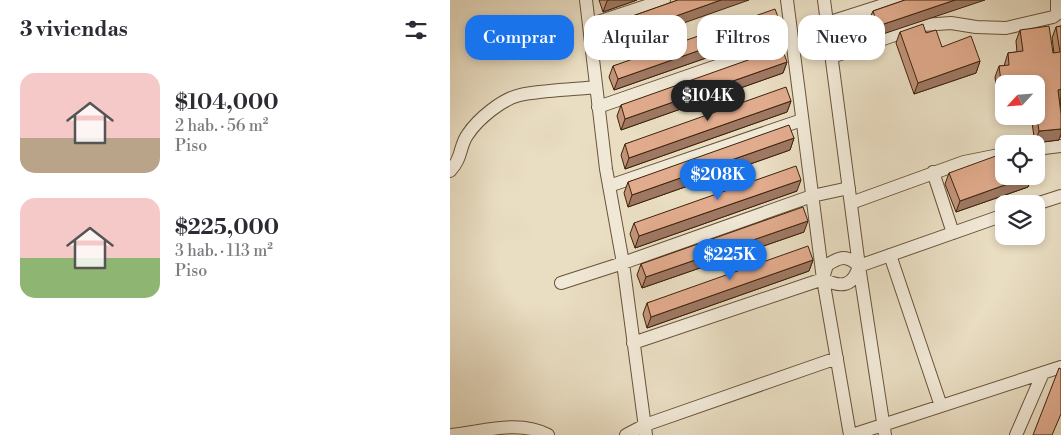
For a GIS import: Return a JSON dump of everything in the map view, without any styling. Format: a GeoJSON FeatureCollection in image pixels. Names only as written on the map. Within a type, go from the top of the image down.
{"type":"FeatureCollection","features":[{"type":"Feature","properties":{"kind":"lane"},"geometry":{"type":"LineString","coordinates":[[586,0],[588,15]]}},
{"type":"Feature","properties":{"kind":"lane"},"geometry":{"type":"LineString","coordinates":[[619,15],[664,0]]}},
{"type":"Feature","properties":{"kind":"lane"},"geometry":{"type":"LineString","coordinates":[[787,0],[822,279],[851,435],[884,430],[941,406],[1061,367]]}},
{"type":"Feature","properties":{"kind":"lane"},"geometry":{"type":"LineString","coordinates":[[824,0],[826,15]]}},
{"type":"Feature","properties":{"kind":"lane"},"geometry":{"type":"LineString","coordinates":[[855,15],[899,0]]}},
{"type":"Feature","properties":{"kind":"lane"},"geometry":{"type":"LineString","coordinates":[[885,38],[923,25],[951,23],[976,28],[1006,28],[1053,17],[1057,14],[1057,0]]}},
{"type":"Feature","properties":{"kind":"lane"},"geometry":{"type":"LineString","coordinates":[[598,107],[792,40]]}},
{"type":"Feature","properties":{"kind":"lane"},"geometry":{"type":"LineString","coordinates":[[593,60],[609,186],[623,264],[632,343],[646,430]]}},
{"type":"Feature","properties":{"kind":"lane"},"geometry":{"type":"LineString","coordinates":[[833,60],[884,430]]}},
{"type":"Feature","properties":{"kind":"lane"},"geometry":{"type":"LineString","coordinates":[[450,171],[457,163],[467,135],[482,118],[494,109],[518,96],[596,87]]}},
{"type":"Feature","properties":{"kind":"lane"},"geometry":{"type":"LineString","coordinates":[[609,186],[802,120]]}},
{"type":"Feature","properties":{"kind":"lane"},"geometry":{"type":"LineString","coordinates":[[1045,148],[1061,146]]}},
{"type":"Feature","properties":{"kind":"lane"},"geometry":{"type":"LineString","coordinates":[[851,203],[933,172],[964,162],[995,156]]}},
{"type":"Feature","properties":{"kind":"lane"},"geometry":{"type":"LineString","coordinates":[[933,172],[953,233]]}},
{"type":"Feature","properties":{"kind":"lane"},"geometry":{"type":"LineString","coordinates":[[561,283],[623,264],[812,196],[849,188]]}},
{"type":"Feature","properties":{"kind":"lane"},"geometry":{"type":"LineString","coordinates":[[1045,201],[1061,196]]}},
{"type":"Feature","properties":{"kind":"lane"},"geometry":{"type":"LineString","coordinates":[[860,266],[995,218]]}},
{"type":"Feature","properties":{"kind":"lane"},"geometry":{"type":"LineString","coordinates":[[890,255],[941,406]]}},
{"type":"Feature","properties":{"kind":"lane"},"geometry":{"type":"LineString","coordinates":[[822,279],[827,265],[840,258],[853,260],[860,266]]}},
{"type":"Feature","properties":{"kind":"lane"},"geometry":{"type":"LineString","coordinates":[[632,343],[822,279],[833,284],[843,285],[852,281],[857,275],[860,266]]}},
{"type":"Feature","properties":{"kind":"lane"},"geometry":{"type":"LineString","coordinates":[[626,435],[646,430],[837,358]]}},
{"type":"Feature","properties":{"kind":"lane"},"geometry":{"type":"LineString","coordinates":[[1016,435],[1044,373]]}},
{"type":"Feature","properties":{"kind":"lane"},"geometry":{"type":"LineString","coordinates":[[451,435],[506,427],[537,429],[548,435]]}},
{"type":"Feature","properties":{"kind":"building"},"geometry":{"type":"Polygon","coordinates":[[[678,0],[721,0],[679,15],[635,15],[678,0]]]}},
{"type":"Feature","properties":{"kind":"building"},"geometry":{"type":"Polygon","coordinates":[[[905,0],[955,0],[885,24],[885,15],[874,15],[873,11],[905,0]]]}},
{"type":"Feature","properties":{"kind":"building"},"geometry":{"type":"Polygon","coordinates":[[[775,9],[777,15],[758,15],[775,9]]]}},
{"type":"Feature","properties":{"kind":"building"},"geometry":{"type":"Polygon","coordinates":[[[923,24],[926,33],[936,30],[942,47],[971,36],[980,61],[918,83],[900,32],[923,24]]]}},
{"type":"Feature","properties":{"kind":"building"},"geometry":{"type":"Polygon","coordinates":[[[1049,26],[1053,53],[1060,52],[1056,27],[1061,26],[1061,89],[1058,90],[1061,129],[1039,131],[1038,125],[1045,125],[1045,75],[1000,75],[999,66],[1009,65],[1008,53],[1023,51],[1020,30],[1049,26]]]}},
{"type":"Feature","properties":{"kind":"building"},"geometry":{"type":"Polygon","coordinates":[[[697,36],[697,51],[687,55],[687,40],[697,36]]]}},
{"type":"Feature","properties":{"kind":"building"},"geometry":{"type":"Polygon","coordinates":[[[630,60],[672,60],[618,79],[613,66],[630,60]]]}},
{"type":"Feature","properties":{"kind":"building"},"geometry":{"type":"Polygon","coordinates":[[[748,60],[786,60],[787,62],[625,119],[621,105],[748,60]]]}},
{"type":"Feature","properties":{"kind":"building"},"geometry":{"type":"Polygon","coordinates":[[[786,87],[791,101],[629,158],[625,144],[786,87]]]}},
{"type":"Feature","properties":{"kind":"building"},"geometry":{"type":"Polygon","coordinates":[[[789,125],[794,138],[632,195],[628,182],[789,125]]]}},
{"type":"Feature","properties":{"kind":"building"},"geometry":{"type":"Polygon","coordinates":[[[995,156],[995,185],[1005,185],[960,201],[949,173],[995,156]]]}},
{"type":"Feature","properties":{"kind":"building"},"geometry":{"type":"Polygon","coordinates":[[[796,166],[801,180],[639,236],[634,223],[796,166]]]}},
{"type":"Feature","properties":{"kind":"building"},"geometry":{"type":"Polygon","coordinates":[[[803,207],[808,221],[646,277],[641,264],[803,207]]]}},
{"type":"Feature","properties":{"kind":"building"},"geometry":{"type":"Polygon","coordinates":[[[808,246],[813,260],[651,317],[647,303],[808,246]]]}},
{"type":"Feature","properties":{"kind":"building"},"geometry":{"type":"Polygon","coordinates":[[[1059,368],[1061,369],[1061,414],[1052,435],[1033,435],[1059,368]]]}}]}
